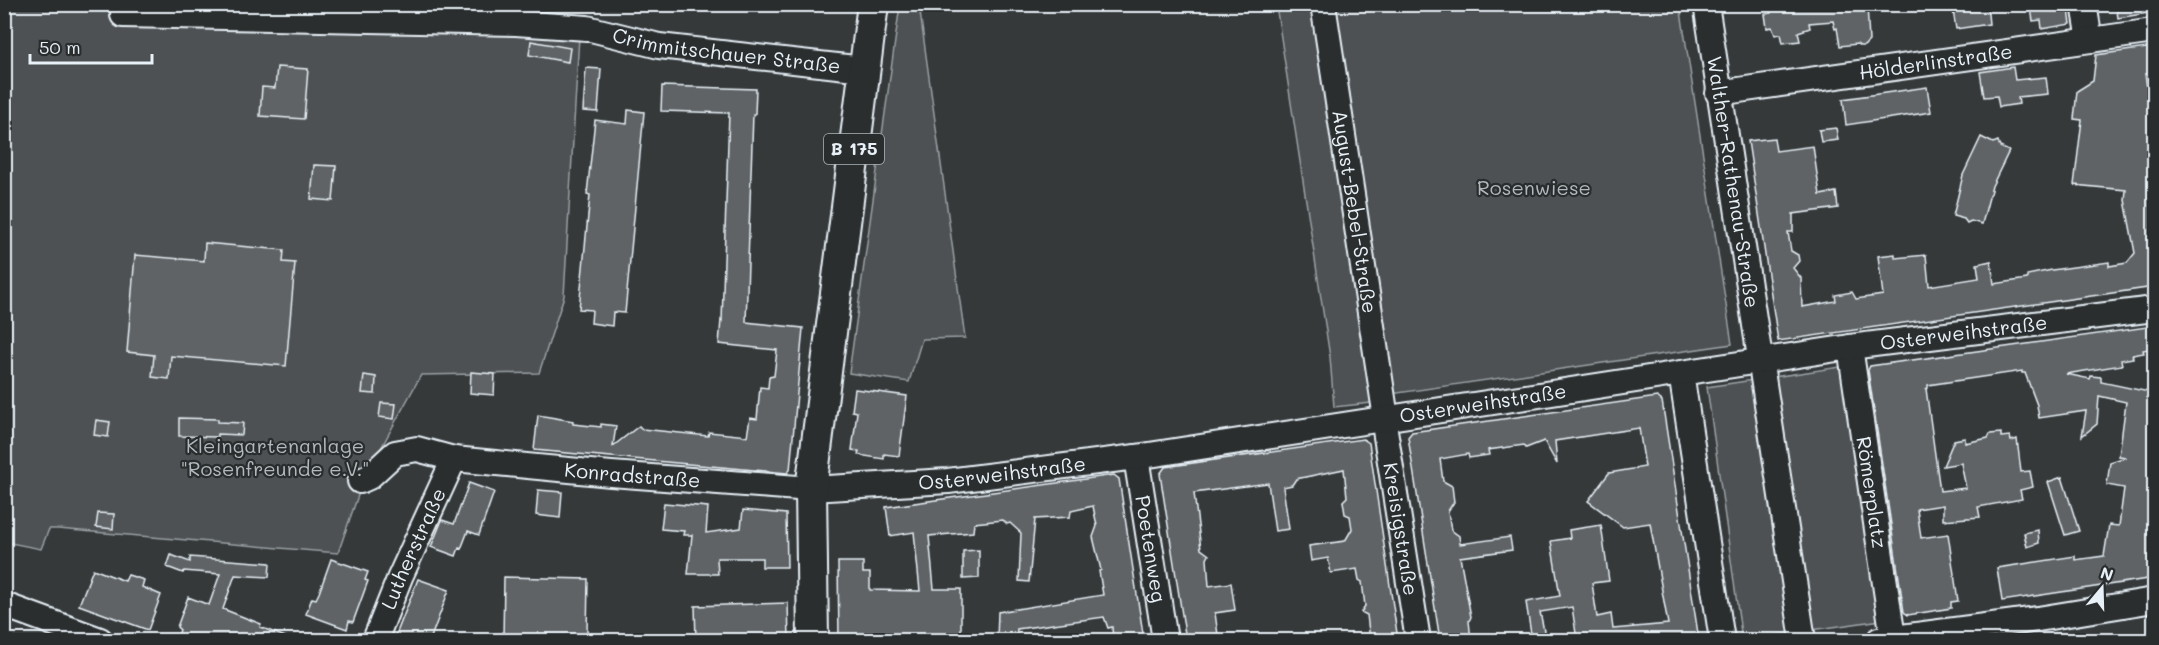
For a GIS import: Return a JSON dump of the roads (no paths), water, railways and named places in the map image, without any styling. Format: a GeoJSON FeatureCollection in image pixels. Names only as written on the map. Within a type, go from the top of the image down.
{"type":"FeatureCollection","features":[{"type":"Feature","properties":{"kind":"main road","name":"Crimmitschauer Straße"},"geometry":{"type":"LineString","coordinates":[[813,640],[811,489],[873,4]]}},
{"type":"Feature","properties":{"kind":"street","name":"August-Bebel-Straße"},"geometry":{"type":"LineString","coordinates":[[1323,4],[1386,418]]}},
{"type":"Feature","properties":{"kind":"street","name":"Walther-Rathenau-Straße"},"geometry":{"type":"LineString","coordinates":[[1706,4],[1760,360]]}},
{"type":"Feature","properties":{"kind":"street"},"geometry":{"type":"LineString","coordinates":[[2084,4],[2090,40]]}},
{"type":"Feature","properties":{"kind":"street","name":"Crimmitschauer Straße"},"geometry":{"type":"LineString","coordinates":[[123,15],[516,23],[587,28],[659,46],[864,69]]}},
{"type":"Feature","properties":{"kind":"street","name":"Hölderlinstraße"},"geometry":{"type":"LineString","coordinates":[[1718,93],[2154,31]]}},
{"type":"Feature","properties":{"kind":"street","name":"Osterweihstraße"},"geometry":{"type":"LineString","coordinates":[[811,489],[948,481],[1136,457],[1760,360],[2154,309]]}},
{"type":"Feature","properties":{"kind":"street","name":"Römerplatz"},"geometry":{"type":"LineString","coordinates":[[1850,347],[1886,640]]}},
{"type":"Feature","properties":{"kind":"street"},"geometry":{"type":"LineString","coordinates":[[1760,360],[1803,640]]}},
{"type":"Feature","properties":{"kind":"street"},"geometry":{"type":"LineString","coordinates":[[1681,373],[1722,640]]}},
{"type":"Feature","properties":{"kind":"street","name":"Kreisigstraße"},"geometry":{"type":"LineString","coordinates":[[1386,418],[1385,430],[1418,640]]}},
{"type":"Feature","properties":{"kind":"street","name":"Konradstraße"},"geometry":{"type":"LineString","coordinates":[[360,481],[369,477],[395,453],[417,448],[454,459],[611,474],[811,489]]}},
{"type":"Feature","properties":{"kind":"street","name":"Poetenweg"},"geometry":{"type":"LineString","coordinates":[[1136,457],[1165,640]]}},
{"type":"Feature","properties":{"kind":"street","name":"Lutherstraße"},"geometry":{"type":"LineString","coordinates":[[375,640],[400,577],[454,459]]}},
{"type":"Feature","properties":{"kind":"street"},"geometry":{"type":"LineString","coordinates":[[1886,640],[2154,600]]}},
{"type":"Feature","properties":{"kind":"street"},"geometry":{"type":"LineString","coordinates":[[4,605],[100,640]]}},
{"type":"Feature","properties":{"kind":"park label","name":"Rosenwiese"},"geometry":{"type":"Point","coordinates":[1534,188]}},
{"type":"Feature","properties":{"kind":"park label","name":"Kleingartenanlage \"Rosenfreunde e.V.\""},"geometry":{"type":"Point","coordinates":[275,458]}}]}
